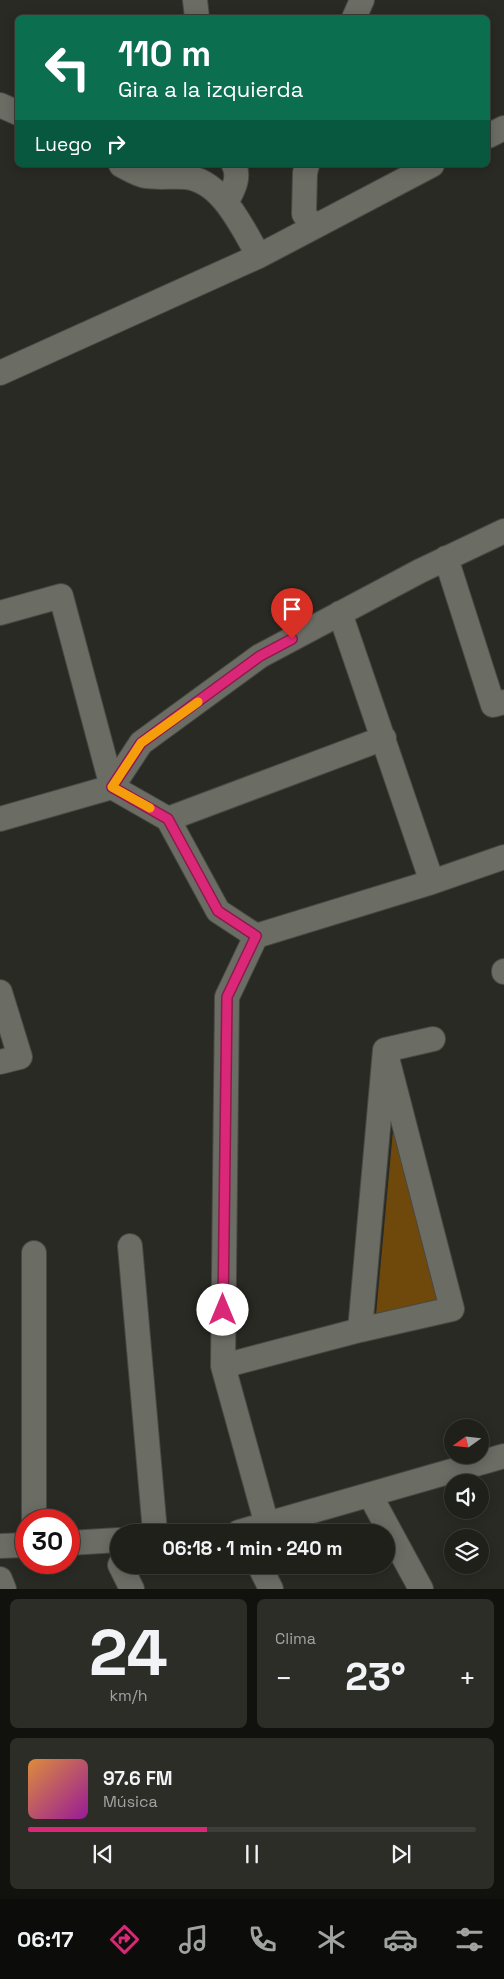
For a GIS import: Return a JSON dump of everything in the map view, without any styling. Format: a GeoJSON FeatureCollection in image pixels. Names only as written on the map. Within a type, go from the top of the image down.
{"type":"FeatureCollection","features":[{"type":"Feature","properties":{"kind":"street"},"geometry":{"type":"LineString","coordinates":[[195,0],[197,15]]}},
{"type":"Feature","properties":{"kind":"street"},"geometry":{"type":"LineString","coordinates":[[355,15],[362,0]]}},
{"type":"Feature","properties":{"kind":"street"},"geometry":{"type":"LineString","coordinates":[[0,105],[15,112]]}},
{"type":"Feature","properties":{"kind":"street"},"geometry":{"type":"LineString","coordinates":[[490,135],[504,128]]}},
{"type":"Feature","properties":{"kind":"street"},"geometry":{"type":"LineString","coordinates":[[125,167],[144,176],[198,179],[227,201],[260,256]]}},
{"type":"Feature","properties":{"kind":"street"},"geometry":{"type":"LineString","coordinates":[[227,201],[236,180],[235,167]]}},
{"type":"Feature","properties":{"kind":"street"},"geometry":{"type":"LineString","coordinates":[[306,167],[304,214],[314,227]]}},
{"type":"Feature","properties":{"kind":"street"},"geometry":{"type":"LineString","coordinates":[[0,374],[260,256],[428,167]]}},
{"type":"Feature","properties":{"kind":"street"},"geometry":{"type":"LineString","coordinates":[[0,818],[112,787],[141,743],[260,656],[446,558],[504,531]]}},
{"type":"Feature","properties":{"kind":"street"},"geometry":{"type":"LineString","coordinates":[[446,558],[493,705],[504,702]]}},
{"type":"Feature","properties":{"kind":"street"},"geometry":{"type":"LineString","coordinates":[[0,613],[61,596],[112,787],[168,819],[218,911],[256,936]]}},
{"type":"Feature","properties":{"kind":"street"},"geometry":{"type":"LineString","coordinates":[[340,613],[432,882]]}},
{"type":"Feature","properties":{"kind":"street"},"geometry":{"type":"LineString","coordinates":[[168,819],[384,738]]}},
{"type":"Feature","properties":{"kind":"street"},"geometry":{"type":"LineString","coordinates":[[267,1524],[223,1366],[227,997],[256,936],[432,882],[504,857]]}},
{"type":"Feature","properties":{"kind":"street"},"geometry":{"type":"LineString","coordinates":[[0,992],[20,1057],[0,1062]]}},
{"type":"Feature","properties":{"kind":"street"},"geometry":{"type":"LineString","coordinates":[[385,1050],[433,1039]]}},
{"type":"Feature","properties":{"kind":"street"},"geometry":{"type":"LineString","coordinates":[[223,1366],[360,1330],[452,1309],[385,1050]]}},
{"type":"Feature","properties":{"kind":"street"},"geometry":{"type":"LineString","coordinates":[[360,1330],[385,1050]]}},
{"type":"Feature","properties":{"kind":"street"},"geometry":{"type":"LineString","coordinates":[[130,1246],[154,1524]]}},
{"type":"Feature","properties":{"kind":"street"},"geometry":{"type":"LineString","coordinates":[[34,1254],[34,1509]]}},
{"type":"Feature","properties":{"kind":"street"},"geometry":{"type":"LineString","coordinates":[[270,1524],[504,1456]]}},
{"type":"Feature","properties":{"kind":"street"},"geometry":{"type":"LineString","coordinates":[[370,1495],[422,1589]]}},
{"type":"Feature","properties":{"kind":"street"},"geometry":{"type":"LineString","coordinates":[[80,1542],[110,1540]]}},
{"type":"Feature","properties":{"kind":"street"},"geometry":{"type":"LineString","coordinates":[[0,1546],[15,1545]]}},
{"type":"Feature","properties":{"kind":"street"},"geometry":{"type":"LineString","coordinates":[[124,1574],[132,1589]]}},
{"type":"Feature","properties":{"kind":"street"},"geometry":{"type":"LineString","coordinates":[[264,1574],[271,1589]]}},
{"type":"Feature","properties":{"kind":"street"},"geometry":{"type":"LineString","coordinates":[[0,1579],[4,1589]]}},
{"type":"Feature","properties":{"kind":"shaded area"},"geometry":{"type":"Polygon","coordinates":[[[394,1120],[437,1301],[376,1315],[394,1120]]]}},
{"type":"Feature","properties":{"kind":"slow traffic"},"geometry":{"type":"LineString","coordinates":[[150,808],[112,787],[141,743],[198,702]]}},
{"type":"Feature","properties":{"kind":"route"},"geometry":{"type":"LineString","coordinates":[[223,1310],[227,997],[256,936],[218,911],[168,819],[112,787],[141,743],[260,656],[292,639]]}}]}
